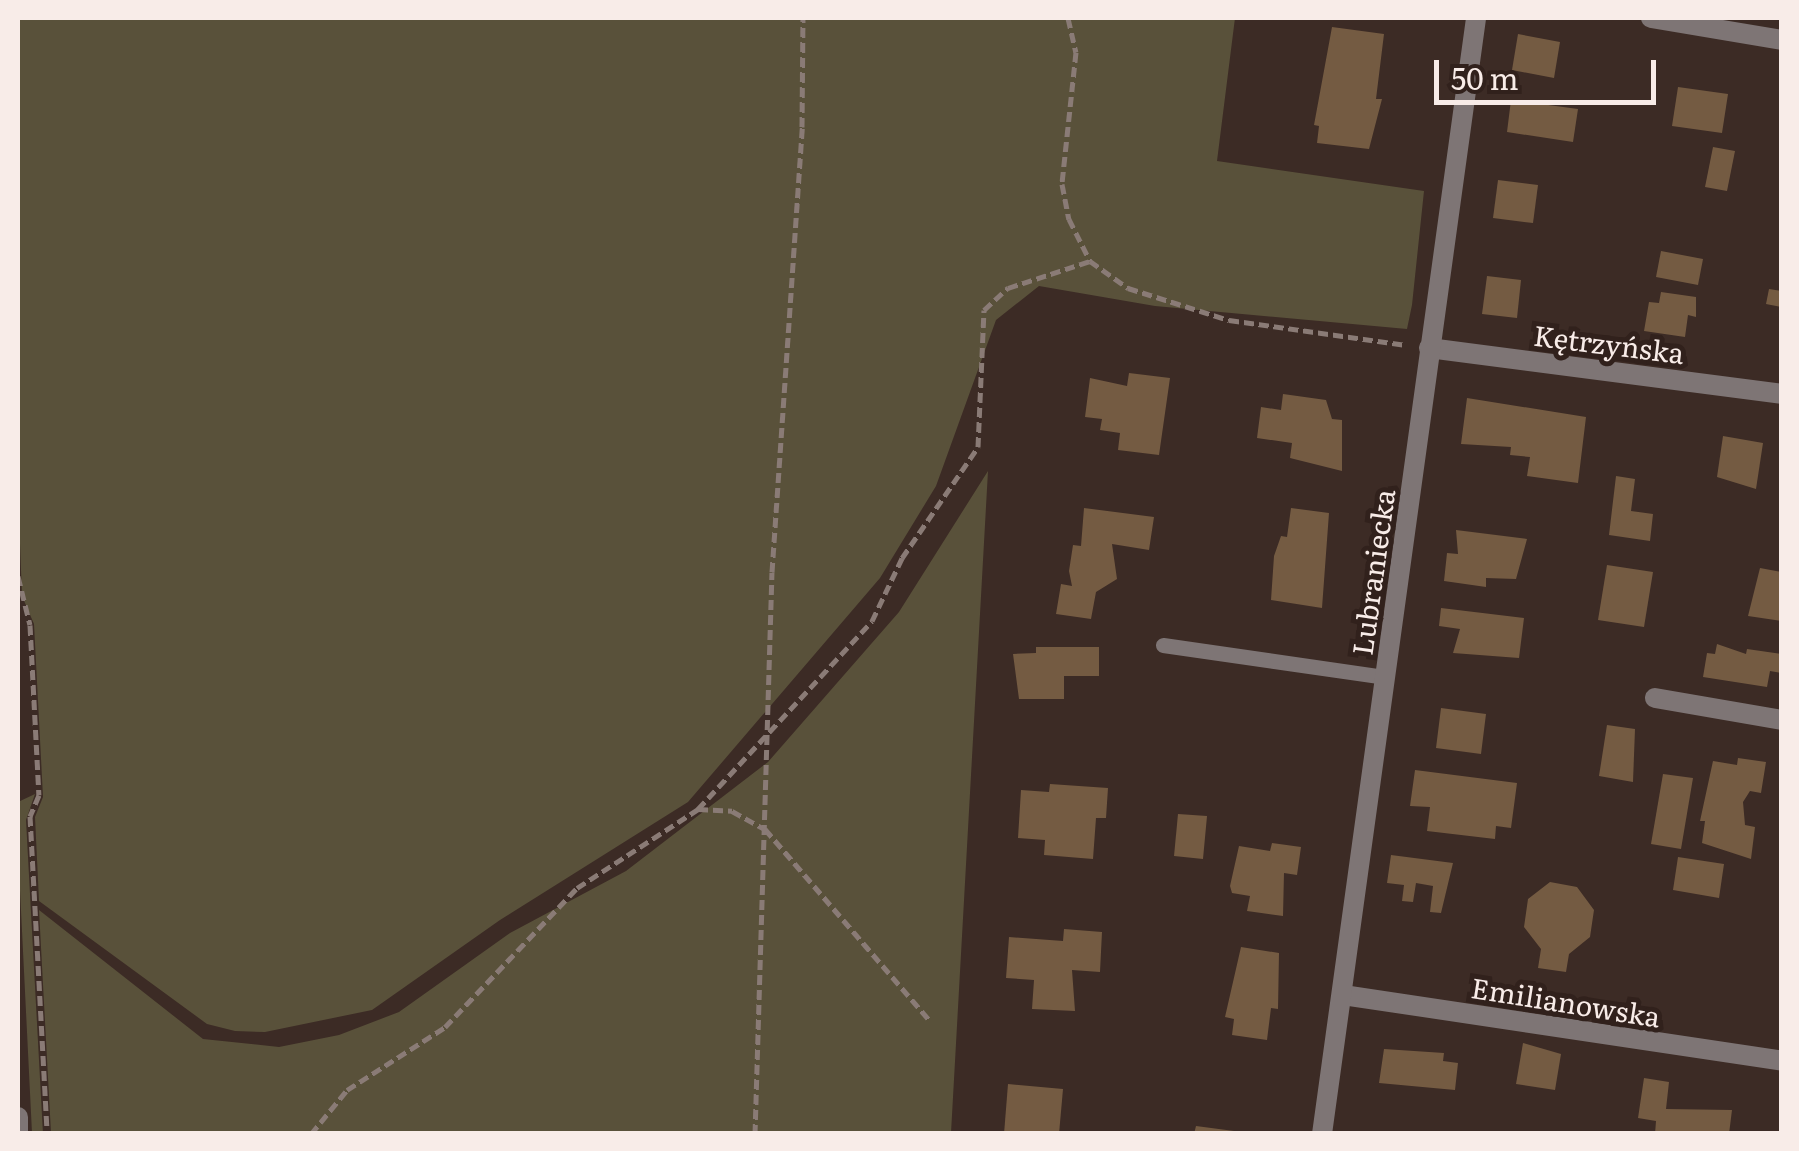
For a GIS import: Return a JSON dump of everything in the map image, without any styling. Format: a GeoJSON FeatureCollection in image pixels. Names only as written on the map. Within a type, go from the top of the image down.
{"type":"FeatureCollection","features":[{"type":"Feature","properties":{"kind":"street","name":"Lubraniecka"},"geometry":{"type":"LineString","coordinates":[[1322,1134],[1476,18]]}},
{"type":"Feature","properties":{"kind":"street"},"geometry":{"type":"LineString","coordinates":[[1651,18],[1782,40]]}},
{"type":"Feature","properties":{"kind":"street","name":"Kętrzyńska"},"geometry":{"type":"LineString","coordinates":[[1429,348],[1782,394]]}},
{"type":"Feature","properties":{"kind":"street"},"geometry":{"type":"LineString","coordinates":[[1655,698],[1782,720]]}},
{"type":"Feature","properties":{"kind":"street","name":"Emilianowska"},"geometry":{"type":"LineString","coordinates":[[1343,996],[1781,1056]]}},
{"type":"Feature","properties":{"kind":"street"},"geometry":{"type":"LineString","coordinates":[[18,1117],[18,1134]]}},
{"type":"Feature","properties":{"kind":"lane"},"geometry":{"type":"LineString","coordinates":[[1163,645],[1386,676]]}},
{"type":"Feature","properties":{"kind":"path"},"geometry":{"type":"LineString","coordinates":[[755,1134],[768,737],[803,18]]}},
{"type":"Feature","properties":{"kind":"path"},"geometry":{"type":"LineString","coordinates":[[1068,18],[1076,52],[1062,184],[1069,219],[1090,261],[1128,288],[1229,320],[1429,348]]}},
{"type":"Feature","properties":{"kind":"path"},"geometry":{"type":"LineString","coordinates":[[311,1134],[347,1090],[445,1027],[577,888],[698,810],[768,737],[872,620],[902,558],[978,448],[984,310],[1008,288],[1090,261]]}},
{"type":"Feature","properties":{"kind":"path"},"geometry":{"type":"LineString","coordinates":[[18,576],[30,625],[39,795],[30,816],[47,1134]]}},
{"type":"Feature","properties":{"kind":"path"},"geometry":{"type":"LineString","coordinates":[[698,810],[732,812],[765,829],[930,1021]]}},
{"type":"Feature","properties":{"kind":"shaded area"},"geometry":{"type":"Polygon","coordinates":[[[18,18],[1235,18],[1217,161],[1424,191],[1407,329],[1155,306],[1039,286],[996,320],[936,486],[880,578],[688,802],[500,920],[372,1010],[265,1032],[235,1031],[207,1024],[39,901],[35,817],[43,797],[34,624],[22,596],[18,491],[18,18]]]}},
{"type":"Feature","properties":{"kind":"shaded area"},"geometry":{"type":"Polygon","coordinates":[[[988,471],[951,1133],[51,1133],[39,910],[203,1039],[279,1047],[339,1035],[399,1012],[510,933],[626,871],[768,762],[899,612],[988,471]]]}},
{"type":"Feature","properties":{"kind":"shaded area"},"geometry":{"type":"Polygon","coordinates":[[[35,794],[26,820],[43,1134],[32,1133],[18,850],[18,802],[35,794]]]}},
{"type":"Feature","properties":{"kind":"building"},"geometry":{"type":"Polygon","coordinates":[[[1332,27],[1384,34],[1376,99],[1382,99],[1369,149],[1317,143],[1319,126],[1314,125],[1332,27]]]}},
{"type":"Feature","properties":{"kind":"building"},"geometry":{"type":"Polygon","coordinates":[[[1518,34],[1560,42],[1554,78],[1512,70],[1518,34]]]}},
{"type":"Feature","properties":{"kind":"building"},"geometry":{"type":"Polygon","coordinates":[[[1678,87],[1728,94],[1722,133],[1672,126],[1678,87]]]}},
{"type":"Feature","properties":{"kind":"building"},"geometry":{"type":"Polygon","coordinates":[[[1511,100],[1578,109],[1573,142],[1507,132],[1511,100]]]}},
{"type":"Feature","properties":{"kind":"building"},"geometry":{"type":"Polygon","coordinates":[[[1713,147],[1735,151],[1727,191],[1705,187],[1713,147]]]}},
{"type":"Feature","properties":{"kind":"building"},"geometry":{"type":"Polygon","coordinates":[[[1498,180],[1538,185],[1533,223],[1493,218],[1498,180]]]}},
{"type":"Feature","properties":{"kind":"building"},"geometry":{"type":"Polygon","coordinates":[[[1661,251],[1703,259],[1698,285],[1656,277],[1661,251]]]}},
{"type":"Feature","properties":{"kind":"building"},"geometry":{"type":"Polygon","coordinates":[[[1487,276],[1521,280],[1517,318],[1482,314],[1487,276]]]}},
{"type":"Feature","properties":{"kind":"building"},"geometry":{"type":"Polygon","coordinates":[[[1769,289],[1782,291],[1782,307],[1766,304],[1769,289]]]}},
{"type":"Feature","properties":{"kind":"building"},"geometry":{"type":"Polygon","coordinates":[[[1661,292],[1696,297],[1696,317],[1688,315],[1685,337],[1644,331],[1649,302],[1659,303],[1661,292]]]}},
{"type":"Feature","properties":{"kind":"building"},"geometry":{"type":"Polygon","coordinates":[[[1129,373],[1170,378],[1159,455],[1118,450],[1120,433],[1100,430],[1102,419],[1085,417],[1090,378],[1127,386],[1129,373]]]}},
{"type":"Feature","properties":{"kind":"building"},"geometry":{"type":"Polygon","coordinates":[[[1283,394],[1326,400],[1332,419],[1342,420],[1342,471],[1290,458],[1292,443],[1257,438],[1261,407],[1281,410],[1283,394]]]}},
{"type":"Feature","properties":{"kind":"building"},"geometry":{"type":"Polygon","coordinates":[[[1467,398],[1586,417],[1578,483],[1527,476],[1530,457],[1510,455],[1511,447],[1461,444],[1467,398]]]}},
{"type":"Feature","properties":{"kind":"building"},"geometry":{"type":"Polygon","coordinates":[[[1723,436],[1763,443],[1756,489],[1717,477],[1723,436]]]}},
{"type":"Feature","properties":{"kind":"building"},"geometry":{"type":"Polygon","coordinates":[[[1616,476],[1635,479],[1631,511],[1653,514],[1650,541],[1609,535],[1616,476]]]}},
{"type":"Feature","properties":{"kind":"building"},"geometry":{"type":"Polygon","coordinates":[[[1084,508],[1154,517],[1149,550],[1112,544],[1117,579],[1096,592],[1091,619],[1056,614],[1061,584],[1072,586],[1069,571],[1073,545],[1081,546],[1084,508]]]}},
{"type":"Feature","properties":{"kind":"building"},"geometry":{"type":"Polygon","coordinates":[[[1291,508],[1329,513],[1322,608],[1271,600],[1274,556],[1281,536],[1287,537],[1291,508]]]}},
{"type":"Feature","properties":{"kind":"building"},"geometry":{"type":"Polygon","coordinates":[[[1456,530],[1527,539],[1516,579],[1486,578],[1486,587],[1444,581],[1447,553],[1458,554],[1456,530]]]}},
{"type":"Feature","properties":{"kind":"building"},"geometry":{"type":"Polygon","coordinates":[[[1607,565],[1653,572],[1644,627],[1598,620],[1607,565]]]}},
{"type":"Feature","properties":{"kind":"building"},"geometry":{"type":"Polygon","coordinates":[[[1760,568],[1782,572],[1782,621],[1748,616],[1760,568]]]}},
{"type":"Feature","properties":{"kind":"building"},"geometry":{"type":"Polygon","coordinates":[[[1441,608],[1524,618],[1519,658],[1453,653],[1460,629],[1439,626],[1441,608]]]}},
{"type":"Feature","properties":{"kind":"building"},"geometry":{"type":"Polygon","coordinates":[[[1717,644],[1746,654],[1747,649],[1782,654],[1782,673],[1770,671],[1767,687],[1703,677],[1707,653],[1715,654],[1717,644]]]}},
{"type":"Feature","properties":{"kind":"building"},"geometry":{"type":"Polygon","coordinates":[[[1036,647],[1099,647],[1099,676],[1064,676],[1064,699],[1019,699],[1013,654],[1036,653],[1036,647]]]}},
{"type":"Feature","properties":{"kind":"building"},"geometry":{"type":"Polygon","coordinates":[[[1441,708],[1486,714],[1481,754],[1436,748],[1441,708]]]}},
{"type":"Feature","properties":{"kind":"building"},"geometry":{"type":"Polygon","coordinates":[[[1607,725],[1635,729],[1633,782],[1599,776],[1607,725]]]}},
{"type":"Feature","properties":{"kind":"building"},"geometry":{"type":"Polygon","coordinates":[[[1738,758],[1766,762],[1761,793],[1750,791],[1743,802],[1745,825],[1755,827],[1751,859],[1702,843],[1705,821],[1700,821],[1713,761],[1737,765],[1738,758]]]}},
{"type":"Feature","properties":{"kind":"building"},"geometry":{"type":"Polygon","coordinates":[[[1415,770],[1517,783],[1511,828],[1496,826],[1495,839],[1427,831],[1430,807],[1410,806],[1415,770]]]}},
{"type":"Feature","properties":{"kind":"building"},"geometry":{"type":"Polygon","coordinates":[[[1663,774],[1693,778],[1681,849],[1651,844],[1663,774]]]}},
{"type":"Feature","properties":{"kind":"building"},"geometry":{"type":"Polygon","coordinates":[[[1050,784],[1108,788],[1106,818],[1096,818],[1093,859],[1044,855],[1045,840],[1018,838],[1021,790],[1049,792],[1050,784]]]}},
{"type":"Feature","properties":{"kind":"building"},"geometry":{"type":"Polygon","coordinates":[[[1178,814],[1207,816],[1203,859],[1174,856],[1178,814]]]}},
{"type":"Feature","properties":{"kind":"building"},"geometry":{"type":"Polygon","coordinates":[[[1272,843],[1301,847],[1297,875],[1284,873],[1283,916],[1247,911],[1250,896],[1232,893],[1230,886],[1239,846],[1270,851],[1272,843]]]}},
{"type":"Feature","properties":{"kind":"building"},"geometry":{"type":"Polygon","coordinates":[[[1391,855],[1453,863],[1441,913],[1430,912],[1433,886],[1416,883],[1413,902],[1402,901],[1404,885],[1387,883],[1391,855]]]}},
{"type":"Feature","properties":{"kind":"building"},"geometry":{"type":"Polygon","coordinates":[[[1678,857],[1724,864],[1719,898],[1673,890],[1678,857]]]}},
{"type":"Feature","properties":{"kind":"building"},"geometry":{"type":"Polygon","coordinates":[[[1550,882],[1577,887],[1594,910],[1590,937],[1569,954],[1566,972],[1538,968],[1541,949],[1524,927],[1528,899],[1550,882]]]}},
{"type":"Feature","properties":{"kind":"building"},"geometry":{"type":"Polygon","coordinates":[[[1064,929],[1102,932],[1100,972],[1072,970],[1075,1011],[1032,1009],[1034,980],[1006,978],[1009,937],[1063,941],[1064,929]]]}},
{"type":"Feature","properties":{"kind":"building"},"geometry":{"type":"Polygon","coordinates":[[[1241,947],[1279,953],[1278,1009],[1271,1008],[1267,1040],[1232,1035],[1234,1019],[1225,1017],[1241,947]]]}},
{"type":"Feature","properties":{"kind":"building"},"geometry":{"type":"Polygon","coordinates":[[[1523,1043],[1561,1054],[1555,1090],[1516,1084],[1523,1043]]]}},
{"type":"Feature","properties":{"kind":"building"},"geometry":{"type":"Polygon","coordinates":[[[1384,1049],[1444,1053],[1443,1061],[1458,1063],[1455,1090],[1379,1083],[1384,1049]]]}},
{"type":"Feature","properties":{"kind":"building"},"geometry":{"type":"Polygon","coordinates":[[[1644,1078],[1669,1082],[1666,1109],[1732,1110],[1729,1134],[1655,1134],[1656,1121],[1638,1118],[1644,1078]]]}},
{"type":"Feature","properties":{"kind":"building"},"geometry":{"type":"Polygon","coordinates":[[[1008,1084],[1063,1089],[1059,1134],[1004,1134],[1008,1084]]]}},
{"type":"Feature","properties":{"kind":"building"},"geometry":{"type":"Polygon","coordinates":[[[1196,1126],[1234,1131],[1234,1134],[1194,1134],[1196,1126]]]}}]}
